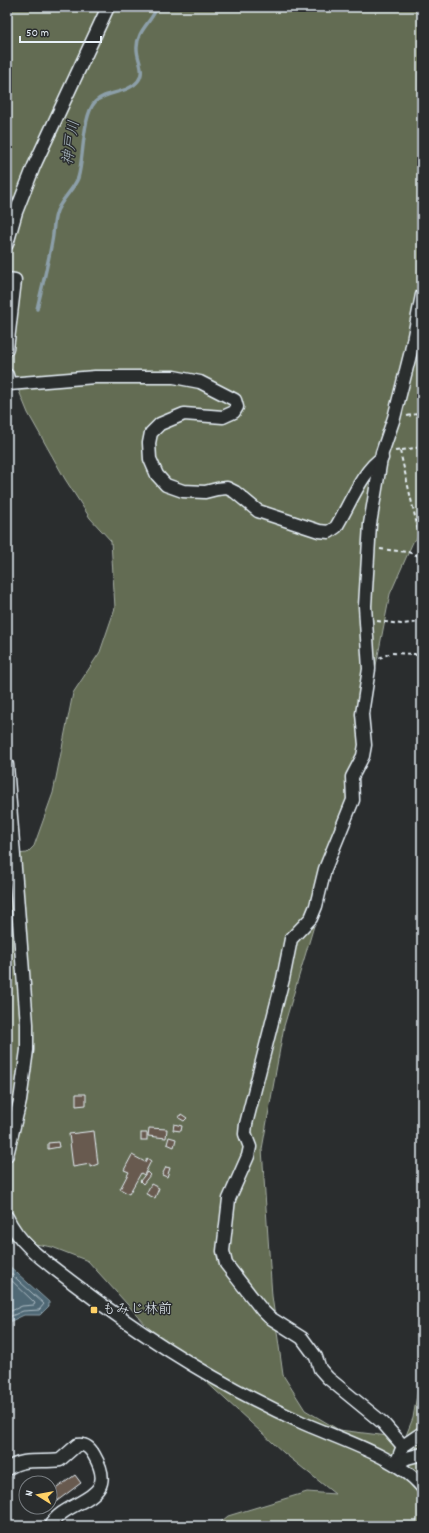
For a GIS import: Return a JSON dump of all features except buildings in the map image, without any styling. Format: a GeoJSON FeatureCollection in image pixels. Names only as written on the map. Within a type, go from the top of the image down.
{"type":"FeatureCollection","features":[{"type":"Feature","properties":{"kind":"street"},"geometry":{"type":"LineString","coordinates":[[7,244],[16,212],[34,166],[108,7]]}},
{"type":"Feature","properties":{"kind":"street"},"geometry":{"type":"LineString","coordinates":[[7,279],[16,280],[7,349]]}},
{"type":"Feature","properties":{"kind":"street"},"geometry":{"type":"LineString","coordinates":[[403,1446],[383,1423],[328,1378],[320,1369],[316,1357],[302,1338],[269,1317],[262,1310],[226,1264],[223,1257],[229,1200],[248,1156],[250,1147],[245,1134],[246,1124],[283,979],[288,947],[291,939],[311,918],[316,906],[325,869],[353,800],[351,780],[362,761],[365,745],[362,714],[368,662],[366,620],[370,524],[382,455],[394,418],[411,351],[422,295]]}},
{"type":"Feature","properties":{"kind":"street"},"geometry":{"type":"LineString","coordinates":[[7,375],[9,384],[95,377],[174,377],[192,379],[207,385],[235,400],[237,407],[234,412],[223,417],[184,414],[160,424],[151,433],[149,443],[150,459],[157,475],[166,485],[183,491],[205,492],[227,488],[235,492],[263,513],[319,531],[329,532],[336,527],[364,478],[382,455]]}},
{"type":"Feature","properties":{"kind":"street"},"geometry":{"type":"LineString","coordinates":[[7,765],[27,1024],[27,1050],[21,1095],[7,1155]]}},
{"type":"Feature","properties":{"kind":"street"},"geometry":{"type":"LineString","coordinates":[[7,1217],[17,1236],[48,1264],[151,1339],[226,1385],[301,1422],[396,1464],[416,1479],[422,1487]]}},
{"type":"Feature","properties":{"kind":"street"},"geometry":{"type":"LineString","coordinates":[[396,1464],[403,1446],[422,1433]]}},
{"type":"Feature","properties":{"kind":"street"},"geometry":{"type":"LineString","coordinates":[[7,1469],[13,1465],[26,1461],[60,1460],[77,1445],[87,1446],[91,1450],[101,1474],[102,1480],[98,1492],[56,1519],[50,1526]]}},
{"type":"Feature","properties":{"kind":"street"},"geometry":{"type":"LineString","coordinates":[[396,1464],[407,1458],[422,1454]]}},
{"type":"Feature","properties":{"kind":"path"},"geometry":{"type":"LineString","coordinates":[[394,418],[422,413]]}},
{"type":"Feature","properties":{"kind":"path"},"geometry":{"type":"LineString","coordinates":[[382,455],[400,450],[422,447]]}},
{"type":"Feature","properties":{"kind":"path"},"geometry":{"type":"LineString","coordinates":[[400,450],[422,547]]}},
{"type":"Feature","properties":{"kind":"path"},"geometry":{"type":"LineString","coordinates":[[368,548],[408,552],[422,557]]}},
{"type":"Feature","properties":{"kind":"path"},"geometry":{"type":"LineString","coordinates":[[366,620],[401,624],[422,622]]}},
{"type":"Feature","properties":{"kind":"path"},"geometry":{"type":"LineString","coordinates":[[368,662],[391,653],[415,654],[419,659],[422,659]]}},
{"type":"Feature","properties":{"kind":"green space"},"geometry":{"type":"Polygon","coordinates":[[[7,7],[422,7],[422,534],[413,542],[390,594],[360,747],[316,919],[284,1026],[262,1149],[272,1296],[283,1375],[305,1410],[339,1430],[405,1438],[413,1418],[422,1366],[422,1526],[216,1526],[228,1516],[307,1492],[335,1494],[284,1453],[156,1336],[88,1261],[52,1247],[7,1239],[7,855],[27,853],[34,846],[53,793],[73,693],[100,652],[115,608],[111,541],[90,518],[65,479],[28,413],[19,391],[7,381],[7,7]]]}},
{"type":"Feature","properties":{"kind":"water"},"geometry":{"type":"Polygon","coordinates":[[[7,1264],[49,1302],[49,1306],[40,1315],[24,1315],[7,1323],[7,1264]]]}},
{"type":"Feature","properties":{"kind":"waterway","name":"神戸川"},"geometry":{"type":"LineString","coordinates":[[37,309],[53,238],[55,217],[60,205],[78,178],[85,127],[91,109],[99,98],[128,88],[138,81],[141,69],[137,53],[137,43],[157,7]]}},
{"type":"Feature","properties":{"kind":"place","name":"もみじ林前"},"geometry":{"type":"Point","coordinates":[94,1310]}}]}
